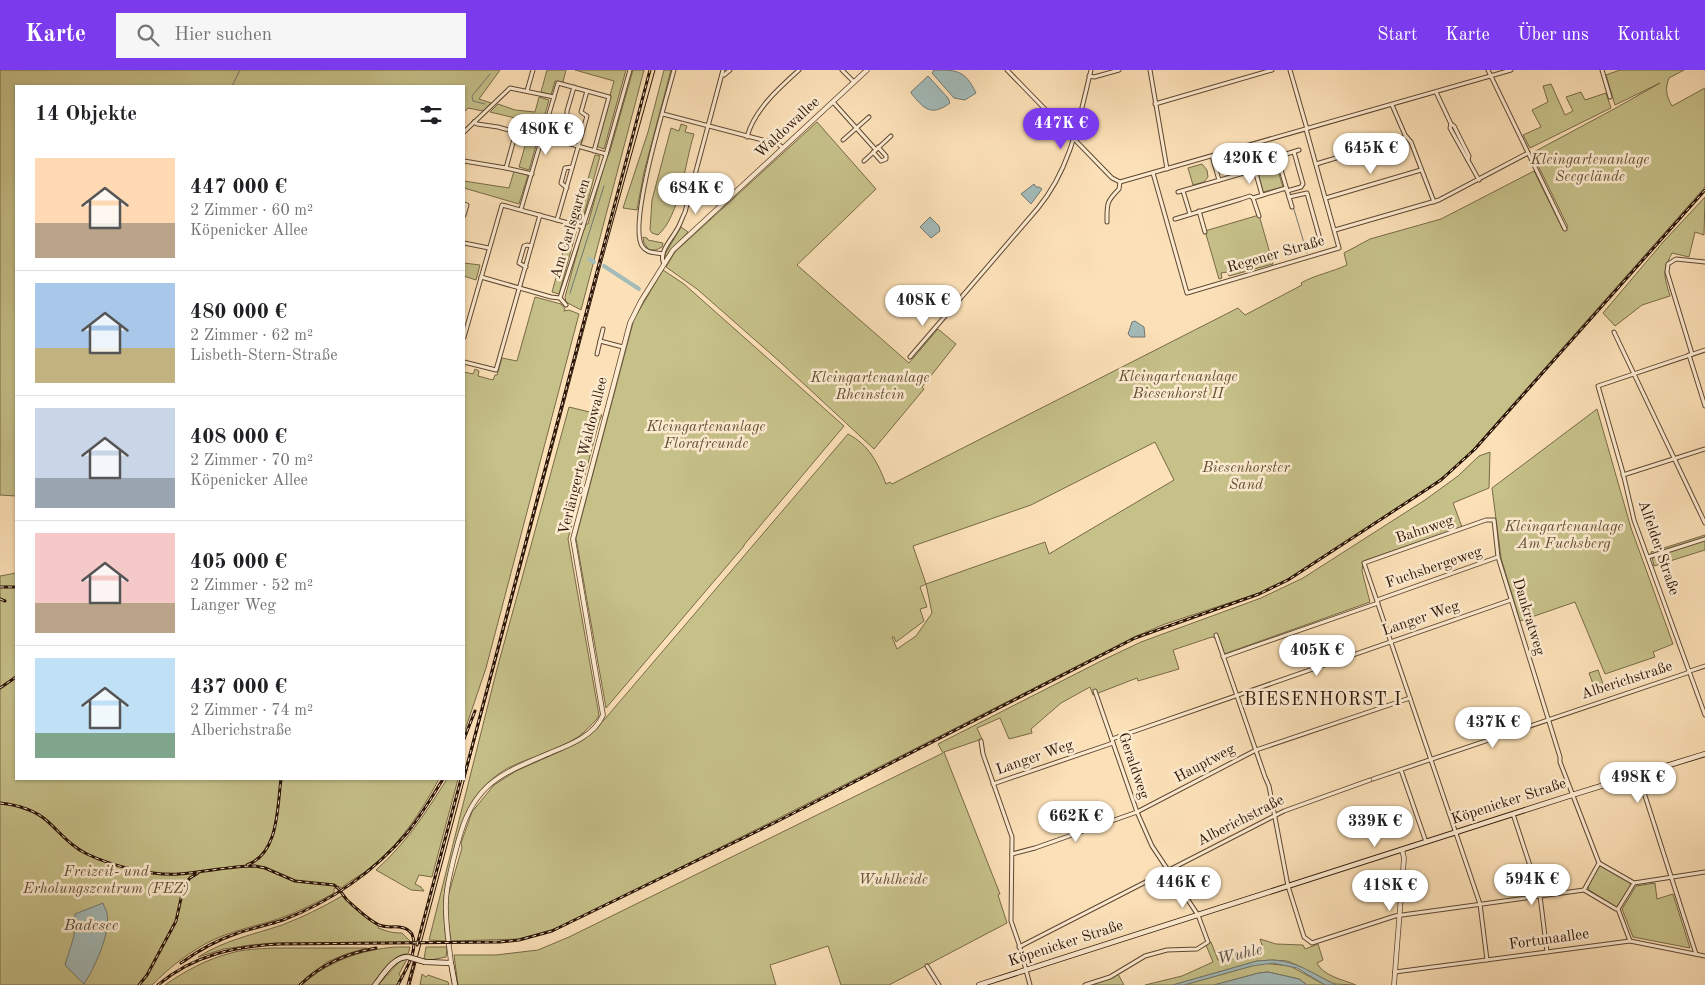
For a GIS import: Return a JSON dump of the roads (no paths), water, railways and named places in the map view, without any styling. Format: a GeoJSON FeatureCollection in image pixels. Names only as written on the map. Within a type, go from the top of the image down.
{"type":"FeatureCollection","features":[{"type":"Feature","properties":{"kind":"main road","name":"Köpenicker Straße"},"geometry":{"type":"LineString","coordinates":[[979,985],[1705,754]]}},
{"type":"Feature","properties":{"kind":"main road"},"geometry":{"type":"LineString","coordinates":[[374,985],[397,959],[403,957],[425,962],[451,963],[455,985]]}},
{"type":"Feature","properties":{"kind":"street"},"geometry":{"type":"LineString","coordinates":[[527,91],[533,70]]}},
{"type":"Feature","properties":{"kind":"street","name":"Am Carlsgarten"},"geometry":{"type":"LineString","coordinates":[[566,305],[560,298],[606,154],[630,70]]}},
{"type":"Feature","properties":{"kind":"street"},"geometry":{"type":"LineString","coordinates":[[662,254],[650,253],[644,249],[640,240],[639,224],[641,201],[674,70]]}},
{"type":"Feature","properties":{"kind":"street"},"geometry":{"type":"LineString","coordinates":[[663,266],[662,254],[676,232],[685,212],[723,70]]}},
{"type":"Feature","properties":{"kind":"street"},"geometry":{"type":"LineString","coordinates":[[722,75],[730,70]]}},
{"type":"Feature","properties":{"kind":"street"},"geometry":{"type":"LineString","coordinates":[[747,137],[752,124],[764,107],[778,90],[799,70]]}},
{"type":"Feature","properties":{"kind":"street"},"geometry":{"type":"LineString","coordinates":[[842,70],[854,82]]}},
{"type":"Feature","properties":{"kind":"street","name":"Waldowallee"},"geometry":{"type":"LineString","coordinates":[[663,266],[673,250],[684,239],[868,70]]}},
{"type":"Feature","properties":{"kind":"street"},"geometry":{"type":"LineString","coordinates":[[1007,70],[1112,178],[1120,182],[1511,70]]}},
{"type":"Feature","properties":{"kind":"street"},"geometry":{"type":"LineString","coordinates":[[910,357],[1046,199],[1065,166],[1074,139],[1091,70]]}},
{"type":"Feature","properties":{"kind":"street"},"geometry":{"type":"LineString","coordinates":[[1090,76],[1094,77],[1119,70]]}},
{"type":"Feature","properties":{"kind":"street"},"geometry":{"type":"LineString","coordinates":[[1150,70],[1167,169]]}},
{"type":"Feature","properties":{"kind":"street"},"geometry":{"type":"LineString","coordinates":[[1155,104],[1272,70]]}},
{"type":"Feature","properties":{"kind":"street","name":"Regener Straße"},"geometry":{"type":"LineString","coordinates":[[1153,173],[1186,293],[1339,248],[1340,245],[1290,70]]}},
{"type":"Feature","properties":{"kind":"street"},"geometry":{"type":"LineString","coordinates":[[1488,70],[1565,229]]}},
{"type":"Feature","properties":{"kind":"street"},"geometry":{"type":"LineString","coordinates":[[1602,70],[1610,97]]}},
{"type":"Feature","properties":{"kind":"street"},"geometry":{"type":"LineString","coordinates":[[521,210],[558,83],[609,97],[594,151]]}},
{"type":"Feature","properties":{"kind":"street"},"geometry":{"type":"LineString","coordinates":[[562,142],[567,123],[567,111],[574,87]]}},
{"type":"Feature","properties":{"kind":"street"},"geometry":{"type":"LineString","coordinates":[[465,131],[508,89],[554,97]]}},
{"type":"Feature","properties":{"kind":"street"},"geometry":{"type":"LineString","coordinates":[[557,220],[587,116],[581,112],[587,90]]}},
{"type":"Feature","properties":{"kind":"street"},"geometry":{"type":"LineString","coordinates":[[1436,92],[1469,156],[1468,160],[1479,180]]}},
{"type":"Feature","properties":{"kind":"street"},"geometry":{"type":"LineString","coordinates":[[832,102],[876,150]]}},
{"type":"Feature","properties":{"kind":"street"},"geometry":{"type":"LineString","coordinates":[[1392,105],[1406,137],[1411,142],[1434,202]]}},
{"type":"Feature","properties":{"kind":"street"},"geometry":{"type":"LineString","coordinates":[[663,114],[778,144],[783,148]]}},
{"type":"Feature","properties":{"kind":"street"},"geometry":{"type":"LineString","coordinates":[[843,140],[869,117]]}},
{"type":"Feature","properties":{"kind":"street"},"geometry":{"type":"LineString","coordinates":[[474,122],[516,132],[506,168]]}},
{"type":"Feature","properties":{"kind":"street"},"geometry":{"type":"LineString","coordinates":[[542,136],[606,154]]}},
{"type":"Feature","properties":{"kind":"street"},"geometry":{"type":"LineString","coordinates":[[864,160],[891,136]]}},
{"type":"Feature","properties":{"kind":"street"},"geometry":{"type":"LineString","coordinates":[[1316,164],[1406,137]]}},
{"type":"Feature","properties":{"kind":"street"},"geometry":{"type":"LineString","coordinates":[[1270,146],[1276,153],[1292,207]]}},
{"type":"Feature","properties":{"kind":"street"},"geometry":{"type":"LineString","coordinates":[[1277,157],[1299,150]]}},
{"type":"Feature","properties":{"kind":"street"},"geometry":{"type":"LineString","coordinates":[[1175,220],[1250,196],[1253,198],[1303,186],[1294,152]]}},
{"type":"Feature","properties":{"kind":"street"},"geometry":{"type":"LineString","coordinates":[[1335,230],[1434,202],[1528,153]]}},
{"type":"Feature","properties":{"kind":"street"},"geometry":{"type":"LineString","coordinates":[[1212,156],[1219,180]]}},
{"type":"Feature","properties":{"kind":"street"},"geometry":{"type":"LineString","coordinates":[[465,161],[532,174]]}},
{"type":"Feature","properties":{"kind":"street"},"geometry":{"type":"LineString","coordinates":[[1178,192],[1279,163]]}},
{"type":"Feature","properties":{"kind":"street"},"geometry":{"type":"LineString","coordinates":[[567,188],[561,183],[565,168],[572,167]]}},
{"type":"Feature","properties":{"kind":"street"},"geometry":{"type":"LineString","coordinates":[[1255,170],[1262,195]]}},
{"type":"Feature","properties":{"kind":"street"},"geometry":{"type":"LineString","coordinates":[[1326,198],[1422,170]]}},
{"type":"Feature","properties":{"kind":"street"},"geometry":{"type":"LineString","coordinates":[[1107,222],[1108,201],[1119,189],[1120,182]]}},
{"type":"Feature","properties":{"kind":"street"},"geometry":{"type":"LineString","coordinates":[[1183,191],[1190,214]]}},
{"type":"Feature","properties":{"kind":"street"},"geometry":{"type":"LineString","coordinates":[[1289,197],[1307,193],[1321,243]]}},
{"type":"Feature","properties":{"kind":"street"},"geometry":{"type":"LineString","coordinates":[[1253,198],[1259,216]]}},
{"type":"Feature","properties":{"kind":"street"},"geometry":{"type":"LineString","coordinates":[[465,333],[502,205],[583,227]]}},
{"type":"Feature","properties":{"kind":"street"},"geometry":{"type":"LineString","coordinates":[[1199,211],[1205,232]]}},
{"type":"Feature","properties":{"kind":"street"},"geometry":{"type":"LineString","coordinates":[[465,362],[496,370],[540,215]]}},
{"type":"Feature","properties":{"kind":"street"},"geometry":{"type":"LineString","coordinates":[[465,243],[489,248]]}},
{"type":"Feature","properties":{"kind":"street"},"geometry":{"type":"LineString","coordinates":[[526,267],[520,263],[524,246],[532,246]]}},
{"type":"Feature","properties":{"kind":"street"},"geometry":{"type":"LineString","coordinates":[[1705,262],[1680,258],[1668,264],[1667,272],[1705,406]]}},
{"type":"Feature","properties":{"kind":"street","name":"Verlängerte Waldowallee"},"geometry":{"type":"LineString","coordinates":[[451,963],[446,914],[447,890],[461,830],[470,809],[481,794],[511,770],[577,741],[602,718],[603,712],[574,539],[623,347],[633,315],[663,266]]}},
{"type":"Feature","properties":{"kind":"street"},"geometry":{"type":"LineString","coordinates":[[481,277],[557,299],[560,298]]}},
{"type":"Feature","properties":{"kind":"street","name":"Verlängerte Waldowallee"},"geometry":{"type":"LineString","coordinates":[[596,354],[603,329]]}},
{"type":"Feature","properties":{"kind":"street"},"geometry":{"type":"LineString","coordinates":[[1614,332],[1705,523]]}},
{"type":"Feature","properties":{"kind":"street"},"geometry":{"type":"LineString","coordinates":[[600,341],[623,347]]}},
{"type":"Feature","properties":{"kind":"street"},"geometry":{"type":"LineString","coordinates":[[1633,374],[1705,350]]}},
{"type":"Feature","properties":{"kind":"street","name":"Alfelder Straße"},"geometry":{"type":"LineString","coordinates":[[1633,374],[1598,386],[1634,520],[1705,715]]}},
{"type":"Feature","properties":{"kind":"street"},"geometry":{"type":"LineString","coordinates":[[1623,475],[1705,448]]}},
{"type":"Feature","properties":{"kind":"street","name":"Bahnweg"},"geometry":{"type":"LineString","coordinates":[[1377,602],[1364,563],[1486,520],[1494,520]]}},
{"type":"Feature","properties":{"kind":"street","name":"Dankratweg"},"geometry":{"type":"LineString","coordinates":[[1494,520],[1498,557],[1560,756],[1560,762],[1599,863]]}},
{"type":"Feature","properties":{"kind":"street"},"geometry":{"type":"LineString","coordinates":[[1648,557],[1705,539]]}},
{"type":"Feature","properties":{"kind":"street","name":"Fuchsbergeweg"},"geometry":{"type":"LineString","coordinates":[[1377,602],[1498,557]]}},
{"type":"Feature","properties":{"kind":"street","name":"Langer Weg"},"geometry":{"type":"LineString","coordinates":[[993,784],[1237,695],[1511,600]]}},
{"type":"Feature","properties":{"kind":"street"},"geometry":{"type":"LineString","coordinates":[[1223,657],[1377,602],[1480,904],[1487,960]]}},
{"type":"Feature","properties":{"kind":"street"},"geometry":{"type":"LineString","coordinates":[[1216,635],[1269,786],[1288,888],[1304,937],[1308,941],[1312,943],[1399,915],[1584,890],[1618,909],[1630,941]]}},
{"type":"Feature","properties":{"kind":"street","name":"Alberichstraße"},"geometry":{"type":"LineString","coordinates":[[1020,947],[1288,809],[1705,666]]}},
{"type":"Feature","properties":{"kind":"street","name":"Geraldweg"},"geometry":{"type":"LineString","coordinates":[[1085,985],[1110,976],[1145,956],[1167,950],[1197,949],[1208,942],[1198,915],[1152,846],[1137,812],[1095,691]]}},
{"type":"Feature","properties":{"kind":"street","name":"Hauptweg"},"geometry":{"type":"LineString","coordinates":[[1012,854],[1035,848],[1137,812],[1256,750],[1410,698]]}},
{"type":"Feature","properties":{"kind":"street"},"geometry":{"type":"LineString","coordinates":[[981,741],[983,754],[1012,837],[1011,921],[1030,985]]}},
{"type":"Feature","properties":{"kind":"street"},"geometry":{"type":"LineString","coordinates":[[1401,770],[1426,842]]}},
{"type":"Feature","properties":{"kind":"street"},"geometry":{"type":"LineString","coordinates":[[1638,774],[1696,954]]}},
{"type":"Feature","properties":{"kind":"street"},"geometry":{"type":"LineString","coordinates":[[1513,814],[1540,896],[1547,952]]}},
{"type":"Feature","properties":{"kind":"street"},"geometry":{"type":"LineString","coordinates":[[1394,985],[1404,858],[1402,850]]}},
{"type":"Feature","properties":{"kind":"street"},"geometry":{"type":"LineString","coordinates":[[1584,890],[1599,863],[1634,882],[1705,872]]}},
{"type":"Feature","properties":{"kind":"street"},"geometry":{"type":"LineString","coordinates":[[1618,909],[1634,882]]}},
{"type":"Feature","properties":{"kind":"street","name":"Fortunaallee"},"geometry":{"type":"LineString","coordinates":[[1395,972],[1630,941],[1705,956]]}},
{"type":"Feature","properties":{"kind":"street"},"geometry":{"type":"LineString","coordinates":[[927,966],[939,985]]}},
{"type":"Feature","properties":{"kind":"water"},"geometry":{"type":"Polygon","coordinates":[[[934,70],[949,70],[960,73],[972,85],[976,93],[965,100],[954,98],[932,73],[934,70]]]}},
{"type":"Feature","properties":{"kind":"water"},"geometry":{"type":"Polygon","coordinates":[[[928,76],[948,98],[950,103],[938,110],[924,107],[911,93],[928,76]]]}},
{"type":"Feature","properties":{"kind":"water"},"geometry":{"type":"Polygon","coordinates":[[[1034,184],[1042,189],[1031,204],[1021,194],[1034,184]]]}},
{"type":"Feature","properties":{"kind":"water"},"geometry":{"type":"Polygon","coordinates":[[[930,217],[939,226],[940,231],[931,238],[920,227],[930,217]]]}},
{"type":"Feature","properties":{"kind":"water"},"geometry":{"type":"Polygon","coordinates":[[[1135,321],[1144,327],[1145,337],[1131,337],[1128,334],[1132,322],[1135,321]]]}},
{"type":"Feature","properties":{"kind":"water","name":"Badesee"},"geometry":{"type":"Polygon","coordinates":[[[103,903],[108,922],[104,941],[97,960],[84,984],[65,965],[74,936],[75,914],[103,903]]]}},
{"type":"Feature","properties":{"kind":"water"},"geometry":{"type":"Polygon","coordinates":[[[1257,961],[1284,961],[1299,966],[1337,985],[1325,985],[1297,968],[1273,963],[1252,966],[1184,985],[1173,985],[1257,961]]]}},
{"type":"Feature","properties":{"kind":"water"},"geometry":{"type":"Polygon","coordinates":[[[1268,972],[1299,979],[1307,985],[1214,985],[1259,973],[1268,972]]]}},
{"type":"Feature","properties":{"kind":"waterway"},"geometry":{"type":"LineString","coordinates":[[232,85],[240,70]]}},
{"type":"Feature","properties":{"kind":"waterway"},"geometry":{"type":"LineString","coordinates":[[485,104],[473,101],[472,96],[490,74]]}},
{"type":"Feature","properties":{"kind":"waterway"},"geometry":{"type":"LineString","coordinates":[[570,293],[604,186]]}},
{"type":"Feature","properties":{"kind":"waterway"},"geometry":{"type":"LineString","coordinates":[[1293,206],[1307,253]]}},
{"type":"Feature","properties":{"kind":"waterway"},"geometry":{"type":"LineString","coordinates":[[589,259],[594,262]]}},
{"type":"Feature","properties":{"kind":"waterway"},"geometry":{"type":"LineString","coordinates":[[604,266],[639,289]]}},
{"type":"Feature","properties":{"kind":"tram line"},"geometry":{"type":"LineString","coordinates":[[465,777],[600,268],[655,70]]}},
{"type":"Feature","properties":{"kind":"tram line"},"geometry":{"type":"LineString","coordinates":[[410,985],[464,780]]}},
{"type":"Feature","properties":{"kind":"railway"},"geometry":{"type":"LineString","coordinates":[[465,773],[650,70]]}},
{"type":"Feature","properties":{"kind":"railway"},"geometry":{"type":"LineString","coordinates":[[158,985],[171,975],[200,959],[248,947],[281,944],[500,942],[519,940],[552,931],[778,821],[1135,638],[1259,594],[1288,580],[1441,480],[1475,449],[1705,190]]}},
{"type":"Feature","properties":{"kind":"railway"},"geometry":{"type":"LineString","coordinates":[[0,587],[15,587]]}},
{"type":"Feature","properties":{"kind":"railway"},"geometry":{"type":"LineString","coordinates":[[0,599],[5,601]]}},
{"type":"Feature","properties":{"kind":"railway"},"geometry":{"type":"LineString","coordinates":[[0,688],[15,678]]}},
{"type":"Feature","properties":{"kind":"railway"},"geometry":{"type":"LineString","coordinates":[[465,736],[475,711]]}},
{"type":"Feature","properties":{"kind":"railway"},"geometry":{"type":"LineString","coordinates":[[247,865],[265,851],[271,840],[277,816],[281,780]]}},
{"type":"Feature","properties":{"kind":"railway"},"geometry":{"type":"LineString","coordinates":[[181,963],[223,939],[300,913],[334,895],[366,873],[407,833],[442,780]]}},
{"type":"Feature","properties":{"kind":"railway"},"geometry":{"type":"LineString","coordinates":[[417,945],[461,780]]}},
{"type":"Feature","properties":{"kind":"railway"},"geometry":{"type":"LineString","coordinates":[[0,803],[30,810],[46,820],[81,851],[132,869],[179,874],[255,866],[265,868],[295,881],[334,885],[362,914],[375,923],[383,926],[405,928],[412,934],[414,947],[398,985]]}},
{"type":"Feature","properties":{"kind":"railway"},"geometry":{"type":"LineString","coordinates":[[139,985],[147,975],[176,921],[184,885],[198,873]]}},
{"type":"Feature","properties":{"kind":"railway"},"geometry":{"type":"LineString","coordinates":[[300,985],[316,971],[335,961],[355,953],[376,948]]}},
{"type":"Feature","properties":{"kind":"railway"},"geometry":{"type":"LineString","coordinates":[[408,985],[414,963]]}},
{"type":"Feature","properties":{"kind":"district","name":"BIESENHORST I"},"geometry":{"type":"Point","coordinates":[1323,700]}},
{"type":"Feature","properties":{"kind":"park label","name":"Kleingartenanlage Seegelände"},"geometry":{"type":"Point","coordinates":[1590,168]}},
{"type":"Feature","properties":{"kind":"park label","name":"Kleingartenanlage Rheinstein"},"geometry":{"type":"Point","coordinates":[870,386]}},
{"type":"Feature","properties":{"kind":"park label","name":"Kleingartenanlage Biesenhorst II"},"geometry":{"type":"Point","coordinates":[1178,386]}},
{"type":"Feature","properties":{"kind":"park label","name":"Kleingartenanlage Florafreunde"},"geometry":{"type":"Point","coordinates":[706,436]}},
{"type":"Feature","properties":{"kind":"park label","name":"Biesenhorster Sand"},"geometry":{"type":"Point","coordinates":[1246,476]}},
{"type":"Feature","properties":{"kind":"park label","name":"Kleingartenanlage Am Fuchsberg"},"geometry":{"type":"Point","coordinates":[1564,536]}},
{"type":"Feature","properties":{"kind":"park label","name":"Freizeit- und Erholungszentrum (FEZ)"},"geometry":{"type":"Point","coordinates":[106,880]}},
{"type":"Feature","properties":{"kind":"park label","name":"Wuhlheide"},"geometry":{"type":"Point","coordinates":[893,880]}},
{"type":"Feature","properties":{"kind":"water label","name":"Wuhle"},"geometry":{"type":"Point","coordinates":[1240,955]}}]}
